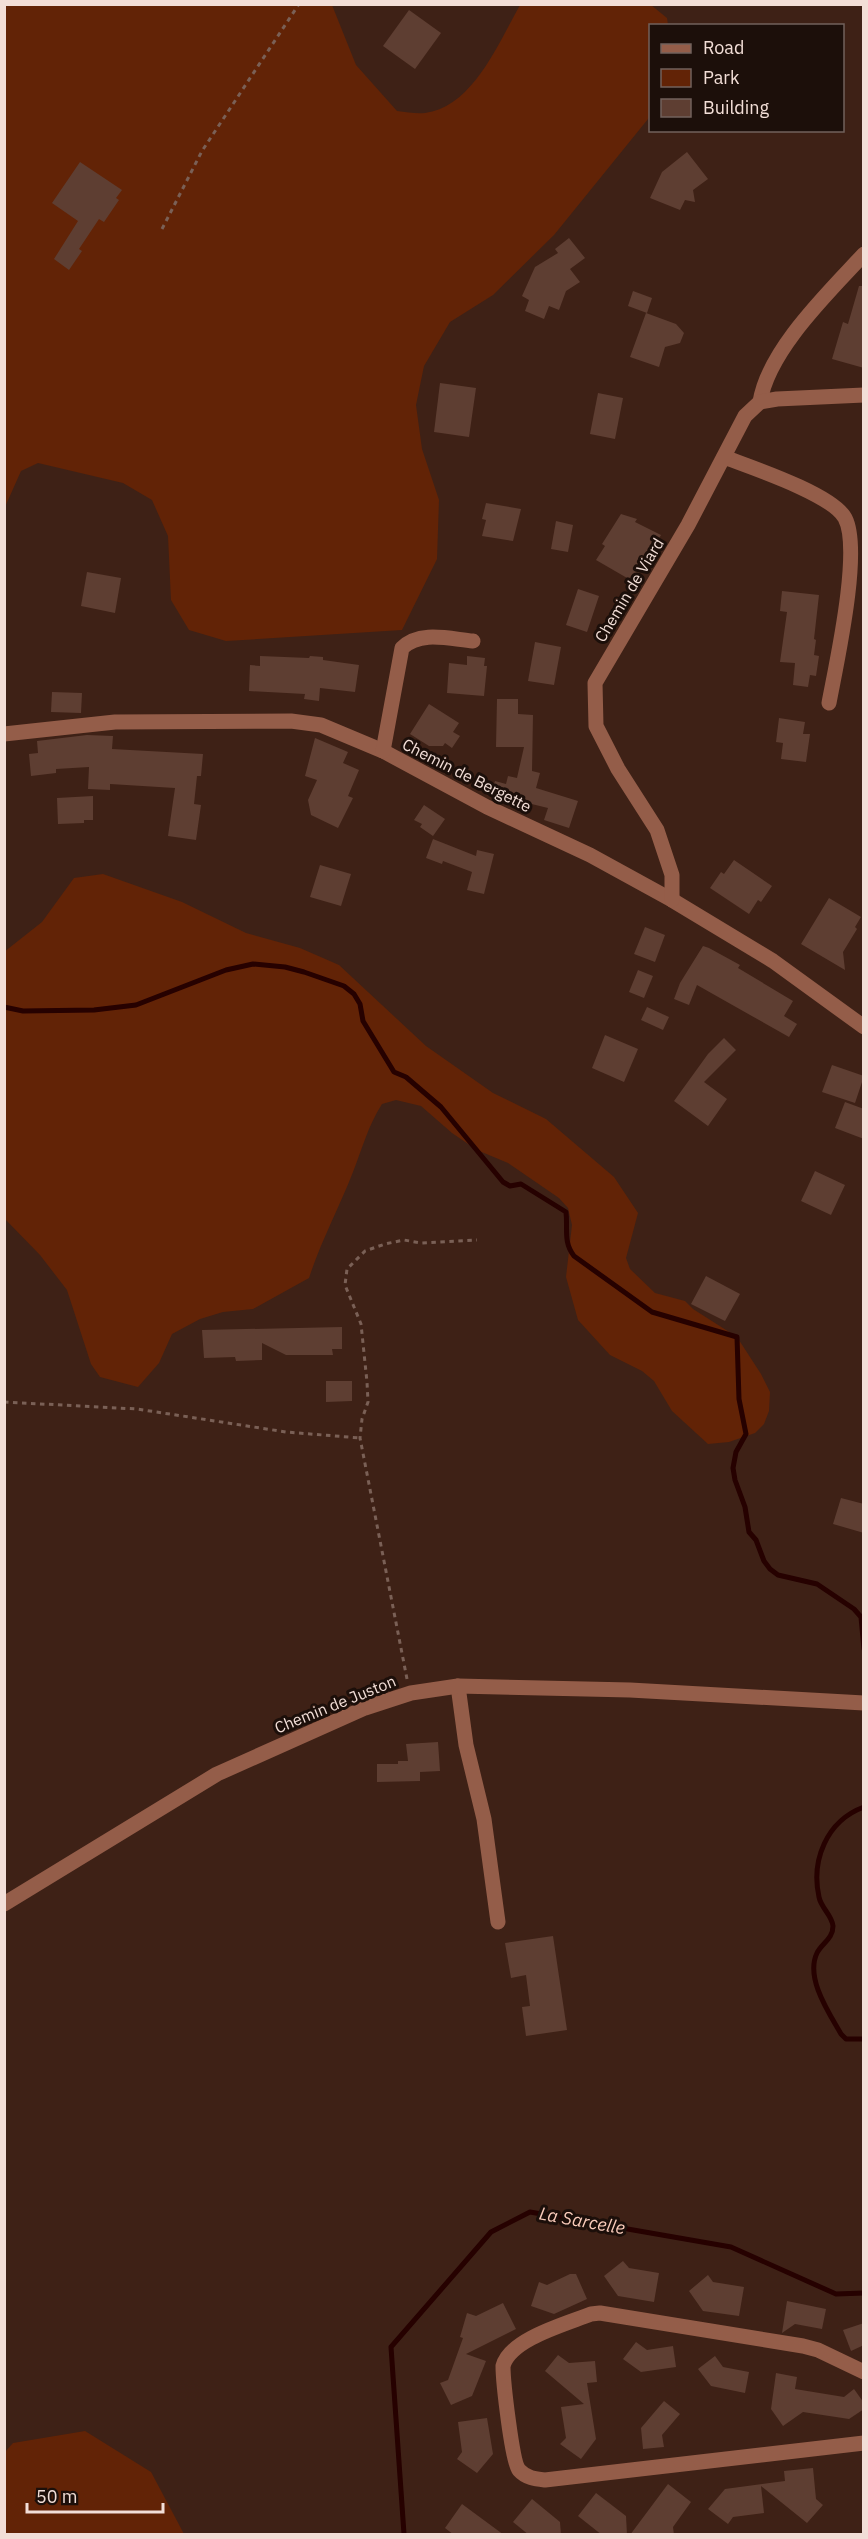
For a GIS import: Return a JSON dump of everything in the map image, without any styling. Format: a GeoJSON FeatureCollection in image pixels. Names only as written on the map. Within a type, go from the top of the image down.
{"type":"FeatureCollection","features":[{"type":"Feature","properties":{"kind":"street"},"geometry":{"type":"LineString","coordinates":[[864,254],[800,324],[763,384],[760,402],[777,399],[864,395]]}},
{"type":"Feature","properties":{"kind":"street","name":"Chemin de Viard"},"geometry":{"type":"LineString","coordinates":[[672,900],[672,876],[657,830],[618,769],[596,726],[595,683],[688,525],[745,416],[760,402]]}},
{"type":"Feature","properties":{"kind":"street"},"geometry":{"type":"LineString","coordinates":[[724,457],[800,488],[830,503],[845,517],[850,540],[847,605],[829,703]]}},
{"type":"Feature","properties":{"kind":"street"},"geometry":{"type":"LineString","coordinates":[[382,751],[402,648],[408,642],[420,637],[473,641]]}},
{"type":"Feature","properties":{"kind":"street","name":"Chemin de Bergette"},"geometry":{"type":"LineString","coordinates":[[4,734],[115,722],[291,721],[321,725],[382,751],[487,807],[590,855],[672,900],[773,961],[864,1027]]}},
{"type":"Feature","properties":{"kind":"street"},"geometry":{"type":"LineString","coordinates":[[458,1686],[466,1745],[484,1819],[498,1922]]}},
{"type":"Feature","properties":{"kind":"street","name":"Chemin de Juston"},"geometry":{"type":"LineString","coordinates":[[4,1904],[217,1774],[365,1708],[411,1693],[458,1686],[630,1690],[864,1703]]}},
{"type":"Feature","properties":{"kind":"street"},"geometry":{"type":"LineString","coordinates":[[864,2372],[818,2350],[803,2346],[600,2313],[591,2314],[520,2344],[506,2357],[503,2366],[515,2464],[528,2477],[536,2479],[545,2480],[864,2443]]}},
{"type":"Feature","properties":{"kind":"path"},"geometry":{"type":"LineString","coordinates":[[162,229],[202,151],[299,4]]}},
{"type":"Feature","properties":{"kind":"path"},"geometry":{"type":"LineString","coordinates":[[411,1693],[394,1618],[360,1438],[362,1419],[368,1402],[367,1382],[361,1324],[345,1285],[347,1269],[365,1251],[386,1244],[404,1240],[422,1243],[477,1240]]}},
{"type":"Feature","properties":{"kind":"path"},"geometry":{"type":"LineString","coordinates":[[4,1402],[136,1409],[286,1432],[360,1438]]}},
{"type":"Feature","properties":{"kind":"green space"},"geometry":{"type":"Polygon","coordinates":[[[5,5],[332,5],[356,65],[397,111],[419,113],[442,108],[457,99],[471,86],[483,71],[520,5],[651,5],[667,18],[668,24],[649,24],[648,119],[554,235],[493,295],[450,322],[424,366],[416,405],[422,449],[439,500],[437,559],[402,630],[226,641],[189,630],[171,600],[168,536],[152,500],[123,483],[38,463],[21,471],[5,507],[5,5]]]}},
{"type":"Feature","properties":{"kind":"green space"},"geometry":{"type":"Polygon","coordinates":[[[103,874],[182,902],[246,933],[300,948],[339,965],[426,1046],[493,1093],[546,1119],[614,1177],[638,1213],[626,1258],[630,1269],[655,1293],[685,1301],[693,1309],[737,1337],[770,1392],[769,1411],[764,1424],[755,1433],[729,1442],[708,1444],[672,1411],[654,1381],[642,1371],[610,1355],[578,1320],[566,1277],[572,1225],[568,1208],[559,1198],[508,1163],[477,1150],[452,1133],[421,1106],[396,1100],[382,1104],[373,1121],[309,1278],[253,1309],[223,1312],[200,1319],[172,1334],[159,1363],[138,1387],[100,1377],[91,1364],[67,1290],[40,1255],[5,1219],[4,952],[42,922],[74,878],[103,874]]]}},
{"type":"Feature","properties":{"kind":"green space"},"geometry":{"type":"Polygon","coordinates":[[[85,2431],[151,2472],[184,2534],[5,2534],[5,2452],[13,2443],[85,2431]]]}},
{"type":"Feature","properties":{"kind":"building"},"geometry":{"type":"Polygon","coordinates":[[[409,10],[441,33],[415,69],[383,46],[409,10]]]}},
{"type":"Feature","properties":{"kind":"building"},"geometry":{"type":"Polygon","coordinates":[[[687,152],[708,179],[693,190],[695,202],[685,200],[680,210],[650,198],[662,172],[687,152]]]}},
{"type":"Feature","properties":{"kind":"building"},"geometry":{"type":"Polygon","coordinates":[[[80,162],[122,190],[116,198],[119,200],[104,222],[99,219],[79,249],[82,251],[69,270],[54,259],[78,221],[52,203],[80,162]]]}},
{"type":"Feature","properties":{"kind":"building"},"geometry":{"type":"Polygon","coordinates":[[[569,238],[585,258],[570,269],[580,282],[566,291],[559,310],[549,306],[544,319],[525,311],[529,300],[522,296],[535,267],[558,253],[555,249],[569,238]]]}},
{"type":"Feature","properties":{"kind":"building"},"geometry":{"type":"Polygon","coordinates":[[[859,286],[864,286],[864,368],[832,359],[843,322],[848,324],[859,286]]]}},
{"type":"Feature","properties":{"kind":"building"},"geometry":{"type":"Polygon","coordinates":[[[633,291],[652,298],[647,313],[628,306],[633,291]]]}},
{"type":"Feature","properties":{"kind":"building"},"geometry":{"type":"Polygon","coordinates":[[[646,313],[676,324],[684,333],[680,343],[665,347],[659,367],[630,357],[646,313]]]}},
{"type":"Feature","properties":{"kind":"building"},"geometry":{"type":"Polygon","coordinates":[[[440,383],[476,388],[469,437],[434,432],[440,383]]]}},
{"type":"Feature","properties":{"kind":"building"},"geometry":{"type":"Polygon","coordinates":[[[598,393],[623,398],[615,439],[590,434],[598,393]]]}},
{"type":"Feature","properties":{"kind":"building"},"geometry":{"type":"Polygon","coordinates":[[[486,503],[521,509],[513,541],[482,536],[486,520],[482,519],[486,503]]]}},
{"type":"Feature","properties":{"kind":"building"},"geometry":{"type":"Polygon","coordinates":[[[621,514],[637,519],[635,522],[661,535],[634,582],[596,560],[605,546],[602,544],[621,514]]]}},
{"type":"Feature","properties":{"kind":"building"},"geometry":{"type":"Polygon","coordinates":[[[556,521],[573,525],[568,552],[551,549],[556,521]]]}},
{"type":"Feature","properties":{"kind":"building"},"geometry":{"type":"Polygon","coordinates":[[[87,572],[121,578],[115,613],[81,606],[87,572]]]}},
{"type":"Feature","properties":{"kind":"building"},"geometry":{"type":"Polygon","coordinates":[[[578,589],[599,596],[587,632],[566,625],[578,589]]]}},
{"type":"Feature","properties":{"kind":"building"},"geometry":{"type":"Polygon","coordinates":[[[782,591],[819,595],[814,655],[819,656],[816,676],[810,675],[808,687],[793,685],[795,663],[780,662],[787,612],[780,611],[782,591]]]}},
{"type":"Feature","properties":{"kind":"building"},"geometry":{"type":"Polygon","coordinates":[[[535,642],[561,647],[554,685],[528,681],[535,642]]]}},
{"type":"Feature","properties":{"kind":"building"},"geometry":{"type":"Polygon","coordinates":[[[260,656],[323,657],[323,660],[359,665],[355,692],[320,688],[319,701],[304,699],[305,694],[249,691],[250,665],[260,666],[260,656]]]}},
{"type":"Feature","properties":{"kind":"building"},"geometry":{"type":"Polygon","coordinates":[[[467,656],[485,658],[484,666],[487,666],[484,696],[447,693],[449,663],[467,665],[467,656]]]}},
{"type":"Feature","properties":{"kind":"building"},"geometry":{"type":"Polygon","coordinates":[[[52,692],[82,693],[81,713],[51,712],[52,692]]]}},
{"type":"Feature","properties":{"kind":"building"},"geometry":{"type":"Polygon","coordinates":[[[497,699],[518,699],[518,714],[533,715],[532,771],[540,773],[536,788],[578,801],[569,828],[544,820],[548,808],[491,794],[495,781],[506,784],[508,776],[517,778],[524,747],[496,747],[497,699]]]}},
{"type":"Feature","properties":{"kind":"building"},"geometry":{"type":"Polygon","coordinates":[[[429,704],[459,723],[453,732],[460,736],[452,748],[445,743],[443,746],[429,746],[410,734],[429,704]]]}},
{"type":"Feature","properties":{"kind":"building"},"geometry":{"type":"Polygon","coordinates":[[[779,718],[805,722],[803,734],[810,734],[806,762],[781,759],[783,743],[776,742],[779,718]]]}},
{"type":"Feature","properties":{"kind":"building"},"geometry":{"type":"Polygon","coordinates":[[[87,735],[113,736],[112,749],[203,754],[201,776],[197,776],[194,804],[201,805],[196,840],[168,836],[175,788],[110,784],[110,790],[88,789],[89,767],[56,769],[56,773],[31,776],[29,754],[38,753],[37,741],[87,735]]]}},
{"type":"Feature","properties":{"kind":"building"},"geometry":{"type":"Polygon","coordinates":[[[315,738],[348,752],[343,763],[359,770],[348,796],[353,798],[338,828],[311,815],[308,800],[317,780],[305,776],[315,738]]]}},
{"type":"Feature","properties":{"kind":"building"},"geometry":{"type":"Polygon","coordinates":[[[93,796],[93,820],[84,820],[84,823],[58,824],[57,798],[93,796]]]}},
{"type":"Feature","properties":{"kind":"building"},"geometry":{"type":"Polygon","coordinates":[[[424,805],[445,819],[433,836],[420,827],[422,824],[414,820],[424,805]]]}},
{"type":"Feature","properties":{"kind":"building"},"geometry":{"type":"Polygon","coordinates":[[[433,839],[476,856],[477,850],[494,854],[484,894],[467,890],[472,872],[443,861],[442,864],[426,858],[433,839]]]}},
{"type":"Feature","properties":{"kind":"building"},"geometry":{"type":"Polygon","coordinates":[[[734,860],[772,886],[761,902],[758,900],[749,914],[710,888],[721,872],[724,874],[734,860]]]}},
{"type":"Feature","properties":{"kind":"building"},"geometry":{"type":"Polygon","coordinates":[[[320,865],[351,874],[341,906],[310,897],[320,865]]]}},
{"type":"Feature","properties":{"kind":"building"},"geometry":{"type":"Polygon","coordinates":[[[829,898],[861,917],[855,927],[857,929],[843,952],[845,970],[801,944],[829,898]]]}},
{"type":"Feature","properties":{"kind":"building"},"geometry":{"type":"Polygon","coordinates":[[[645,927],[665,935],[655,962],[634,954],[645,927]]]}},
{"type":"Feature","properties":{"kind":"building"},"geometry":{"type":"Polygon","coordinates":[[[703,946],[740,965],[738,968],[793,1001],[784,1016],[797,1024],[789,1037],[697,985],[689,1005],[674,999],[680,983],[703,946]]]}},
{"type":"Feature","properties":{"kind":"building"},"geometry":{"type":"Polygon","coordinates":[[[638,970],[653,976],[644,998],[629,992],[638,970]]]}},
{"type":"Feature","properties":{"kind":"building"},"geometry":{"type":"Polygon","coordinates":[[[647,1007],[669,1017],[663,1030],[641,1020],[647,1007]]]}},
{"type":"Feature","properties":{"kind":"building"},"geometry":{"type":"Polygon","coordinates":[[[605,1035],[638,1049],[624,1082],[592,1068],[605,1035]]]}},
{"type":"Feature","properties":{"kind":"building"},"geometry":{"type":"Polygon","coordinates":[[[724,1038],[736,1050],[704,1082],[727,1099],[708,1126],[674,1101],[708,1054],[724,1038]]]}},
{"type":"Feature","properties":{"kind":"building"},"geometry":{"type":"Polygon","coordinates":[[[832,1065],[864,1076],[855,1103],[822,1092],[832,1065]]]}},
{"type":"Feature","properties":{"kind":"building"},"geometry":{"type":"Polygon","coordinates":[[[845,1102],[864,1109],[864,1139],[835,1128],[845,1102]]]}},
{"type":"Feature","properties":{"kind":"building"},"geometry":{"type":"Polygon","coordinates":[[[815,1171],[845,1185],[831,1215],[801,1201],[815,1171]]]}},
{"type":"Feature","properties":{"kind":"building"},"geometry":{"type":"Polygon","coordinates":[[[706,1276],[740,1294],[725,1321],[691,1304],[706,1276]]]}},
{"type":"Feature","properties":{"kind":"building"},"geometry":{"type":"Polygon","coordinates":[[[342,1327],[342,1349],[332,1349],[333,1355],[286,1355],[262,1343],[262,1360],[236,1361],[235,1357],[204,1358],[202,1330],[342,1327]]]}},
{"type":"Feature","properties":{"kind":"building"},"geometry":{"type":"Polygon","coordinates":[[[326,1381],[352,1381],[352,1401],[326,1402],[326,1381]]]}},
{"type":"Feature","properties":{"kind":"building"},"geometry":{"type":"Polygon","coordinates":[[[841,1498],[864,1504],[864,1533],[833,1524],[841,1498]]]}},
{"type":"Feature","properties":{"kind":"building"},"geometry":{"type":"Polygon","coordinates":[[[438,1742],[440,1771],[420,1772],[420,1781],[377,1782],[377,1764],[398,1764],[398,1761],[408,1761],[406,1744],[438,1742]]]}},
{"type":"Feature","properties":{"kind":"building"},"geometry":{"type":"Polygon","coordinates":[[[553,1936],[567,2030],[526,2036],[522,2007],[530,2006],[526,1975],[511,1978],[505,1943],[553,1936]]]}},
{"type":"Feature","properties":{"kind":"building"},"geometry":{"type":"Polygon","coordinates":[[[623,2261],[629,2268],[659,2273],[654,2302],[618,2296],[604,2276],[623,2261]]]}},
{"type":"Feature","properties":{"kind":"building"},"geometry":{"type":"Polygon","coordinates":[[[570,2274],[576,2274],[587,2299],[554,2314],[531,2306],[539,2282],[547,2285],[570,2274]]]}},
{"type":"Feature","properties":{"kind":"building"},"geometry":{"type":"Polygon","coordinates":[[[708,2275],[713,2282],[744,2287],[739,2316],[703,2311],[689,2291],[708,2275]]]}},
{"type":"Feature","properties":{"kind":"building"},"geometry":{"type":"Polygon","coordinates":[[[787,2301],[826,2309],[822,2329],[795,2324],[782,2333],[787,2301]]]}},
{"type":"Feature","properties":{"kind":"building"},"geometry":{"type":"Polygon","coordinates":[[[503,2303],[516,2329],[466,2354],[486,2361],[472,2396],[451,2405],[440,2383],[448,2380],[463,2338],[460,2337],[467,2313],[476,2316],[503,2303]]]}},
{"type":"Feature","properties":{"kind":"building"},"geometry":{"type":"Polygon","coordinates":[[[864,2323],[864,2345],[851,2351],[843,2330],[864,2323]]]}},
{"type":"Feature","properties":{"kind":"building"},"geometry":{"type":"Polygon","coordinates":[[[636,2342],[647,2350],[673,2346],[676,2367],[641,2372],[623,2359],[636,2342]]]}},
{"type":"Feature","properties":{"kind":"building"},"geometry":{"type":"Polygon","coordinates":[[[558,2355],[569,2363],[595,2361],[597,2382],[587,2383],[596,2439],[581,2459],[560,2444],[566,2438],[561,2407],[584,2404],[545,2371],[558,2355]]]}},
{"type":"Feature","properties":{"kind":"building"},"geometry":{"type":"Polygon","coordinates":[[[715,2356],[723,2367],[749,2372],[745,2393],[711,2386],[698,2369],[715,2356]]]}},
{"type":"Feature","properties":{"kind":"building"},"geometry":{"type":"Polygon","coordinates":[[[776,2373],[797,2377],[795,2389],[844,2397],[854,2389],[864,2403],[864,2409],[849,2419],[803,2412],[783,2426],[771,2409],[776,2373]]]}},
{"type":"Feature","properties":{"kind":"building"},"geometry":{"type":"Polygon","coordinates":[[[664,2401],[680,2414],[662,2435],[664,2447],[643,2449],[641,2428],[664,2401]]]}},
{"type":"Feature","properties":{"kind":"building"},"geometry":{"type":"Polygon","coordinates":[[[487,2418],[493,2454],[477,2473],[457,2459],[462,2452],[458,2422],[487,2418]]]}},
{"type":"Feature","properties":{"kind":"building"},"geometry":{"type":"Polygon","coordinates":[[[813,2468],[816,2499],[823,2505],[807,2523],[761,2486],[764,2513],[733,2517],[728,2524],[708,2509],[725,2489],[785,2481],[784,2471],[813,2468]]]}},
{"type":"Feature","properties":{"kind":"building"},"geometry":{"type":"Polygon","coordinates":[[[668,2484],[691,2502],[673,2527],[674,2535],[630,2535],[668,2484]]]}},
{"type":"Feature","properties":{"kind":"building"},"geometry":{"type":"Polygon","coordinates":[[[596,2493],[626,2516],[627,2535],[602,2535],[578,2516],[596,2493]]]}},
{"type":"Feature","properties":{"kind":"building"},"geometry":{"type":"Polygon","coordinates":[[[532,2499],[560,2522],[561,2535],[529,2535],[513,2522],[532,2499]]]}},
{"type":"Feature","properties":{"kind":"building"},"geometry":{"type":"Polygon","coordinates":[[[462,2504],[504,2535],[454,2535],[445,2528],[462,2504]]]}},
{"type":"Feature","properties":{"kind":"waterway"},"geometry":{"type":"LineString","coordinates":[[4,1007],[23,1011],[94,1010],[136,1005],[226,970],[253,964],[285,967],[344,986],[354,994],[360,1004],[363,1021],[394,1072],[406,1077],[441,1107],[503,1182],[510,1186],[521,1184],[566,1212],[568,1246],[574,1256],[652,1312],[737,1337],[739,1399],[746,1434],[736,1452],[733,1468],[745,1507],[749,1532],[756,1540],[764,1561],[778,1575],[817,1584],[854,1609],[861,1617],[864,1649]]}},
{"type":"Feature","properties":{"kind":"waterway"},"geometry":{"type":"LineString","coordinates":[[864,1807],[851,1813],[831,1832],[820,1856],[817,1870],[819,1897],[831,1918],[833,1930],[817,1953],[814,1963],[816,1984],[820,1995],[841,2034],[846,2039],[864,2039]]}},
{"type":"Feature","properties":{"kind":"waterway","name":"La Sarcelle"},"geometry":{"type":"LineString","coordinates":[[404,2534],[391,2347],[491,2232],[530,2212],[731,2247],[836,2294],[864,2293]]}}]}
